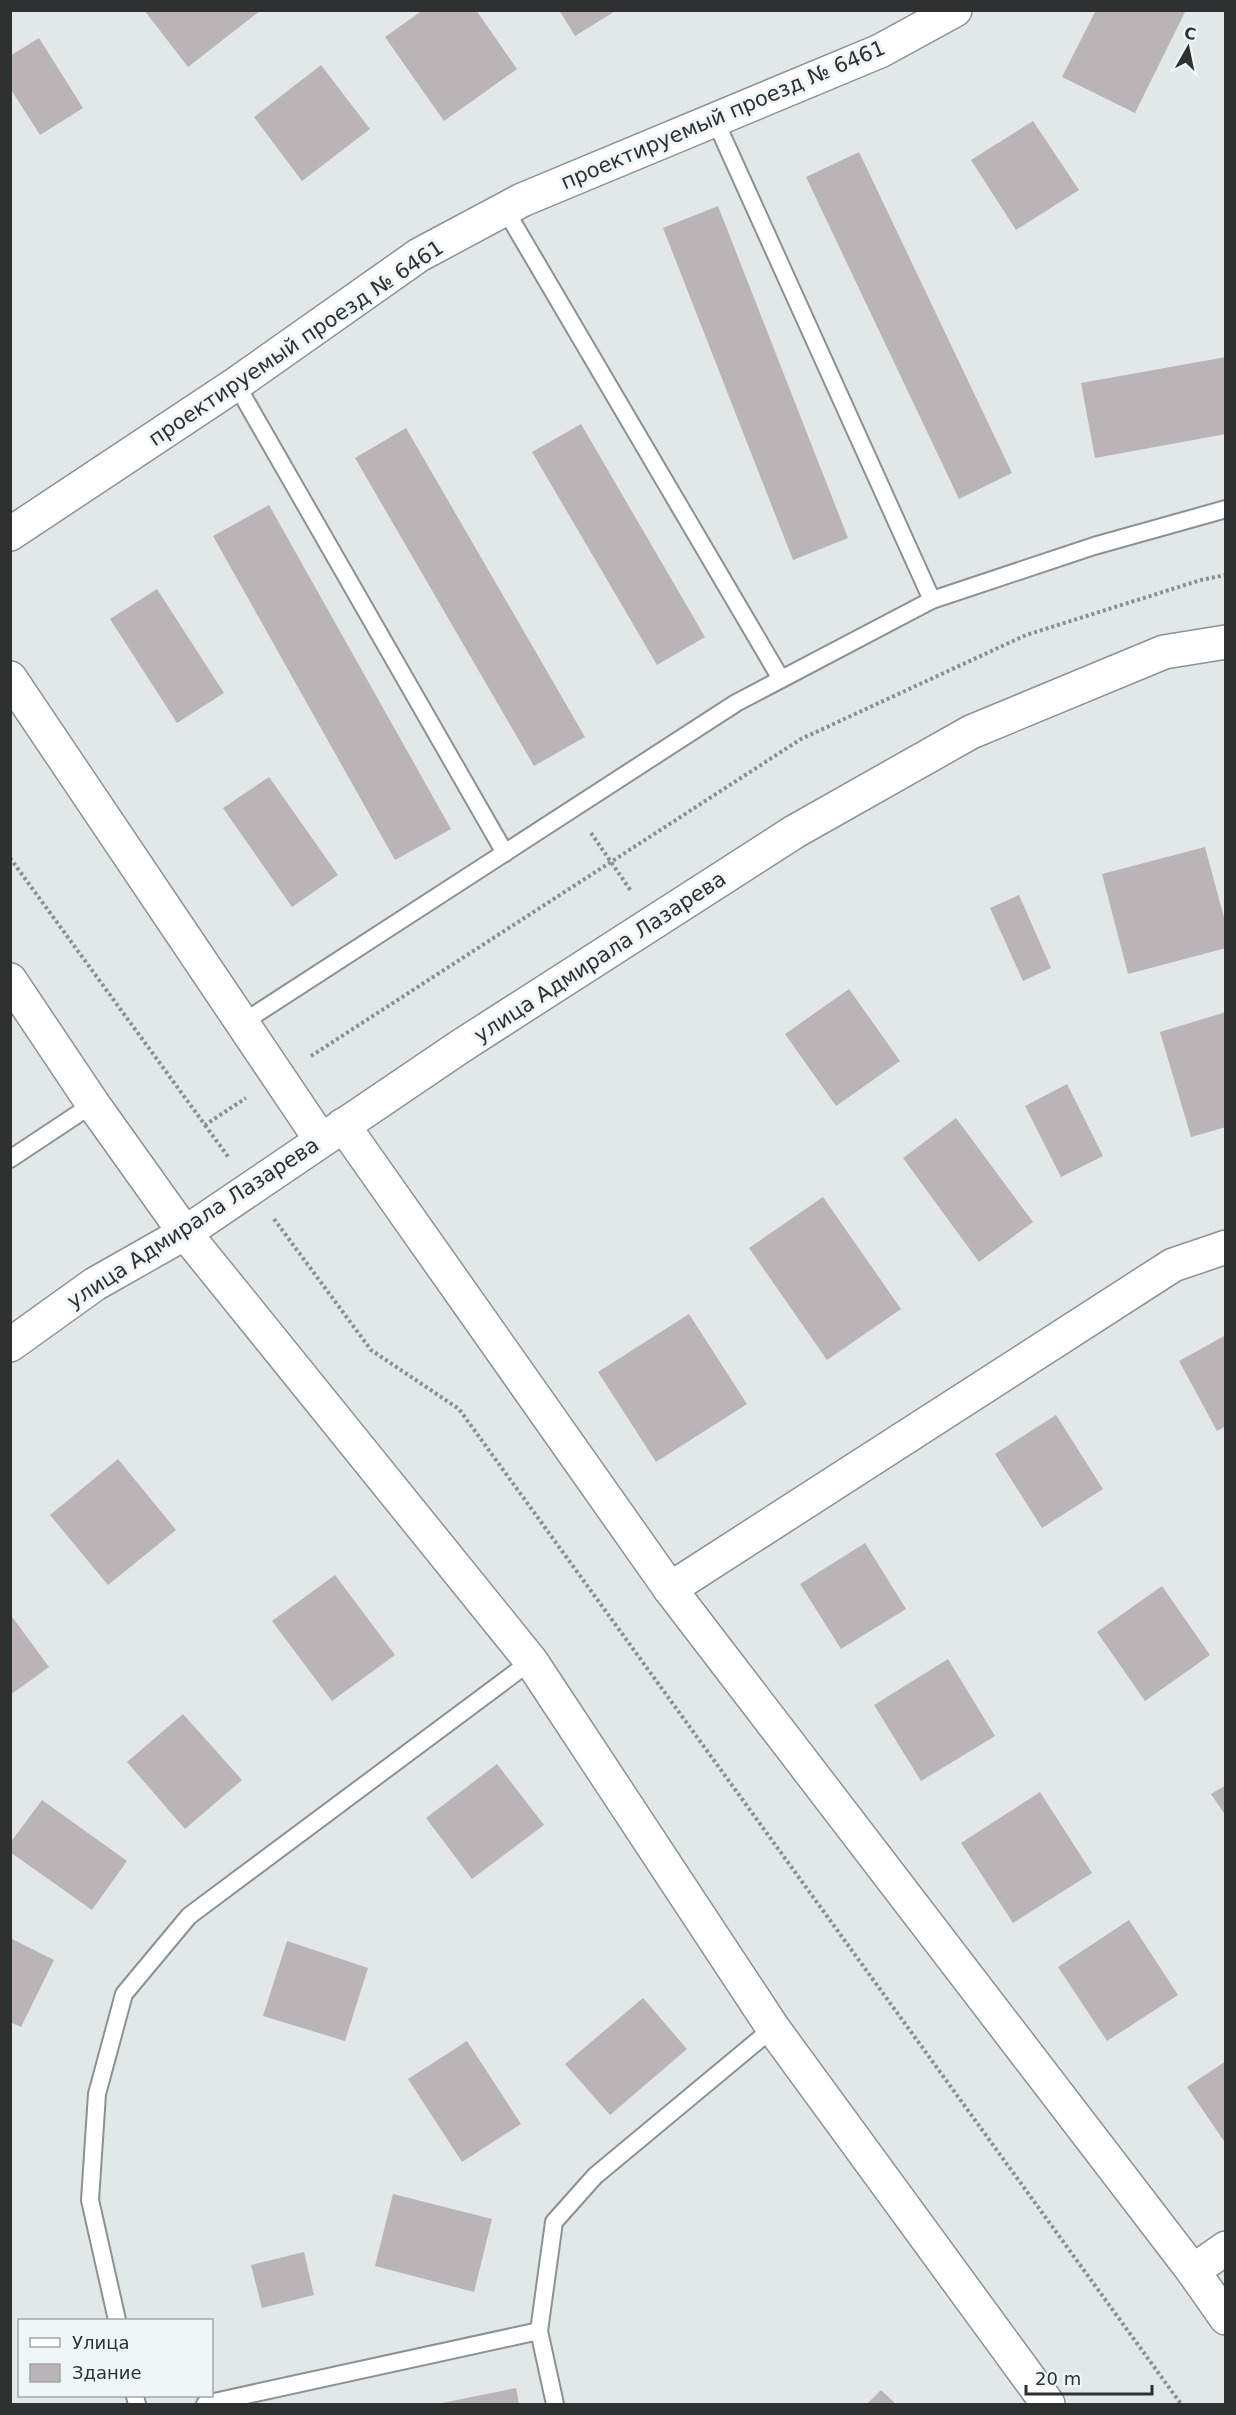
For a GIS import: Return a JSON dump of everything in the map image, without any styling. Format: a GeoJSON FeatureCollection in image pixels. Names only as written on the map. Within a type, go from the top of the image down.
{"type":"FeatureCollection","features":[{"type":"Feature","properties":{"kind":"street","name":"проектируемый проезд № 6461"},"geometry":{"type":"LineString","coordinates":[[10,534],[236,384],[419,255],[506,211],[522,200],[880,51],[955,10]]}},
{"type":"Feature","properties":{"kind":"street","name":"улица Адмирала Лазарева"},"geometry":{"type":"LineString","coordinates":[[10,1345],[96,1284],[185,1233],[332,1133],[794,832],[971,732],[1164,652],[1226,642]]}},
{"type":"Feature","properties":{"kind":"street"},"geometry":{"type":"LineString","coordinates":[[10,678],[278,1077],[332,1133],[670,1589],[1193,2271],[1226,2318]]}},
{"type":"Feature","properties":{"kind":"street"},"geometry":{"type":"LineString","coordinates":[[10,980],[93,1104],[185,1233],[531,1661],[773,2028],[1048,2404]]}},
{"type":"Feature","properties":{"kind":"street"},"geometry":{"type":"LineString","coordinates":[[670,1589],[1173,1265],[1226,1247]]}},
{"type":"Feature","properties":{"kind":"street"},"geometry":{"type":"LineString","coordinates":[[1193,2271],[1226,2248]]}},
{"type":"Feature","properties":{"kind":"lane"},"geometry":{"type":"LineString","coordinates":[[715,120],[932,600]]}},
{"type":"Feature","properties":{"kind":"lane"},"geometry":{"type":"LineString","coordinates":[[506,211],[781,679]]}},
{"type":"Feature","properties":{"kind":"lane"},"geometry":{"type":"LineString","coordinates":[[236,384],[505,853]]}},
{"type":"Feature","properties":{"kind":"lane"},"geometry":{"type":"LineString","coordinates":[[242,1023],[736,703],[932,600],[1094,546],[1226,509]]}},
{"type":"Feature","properties":{"kind":"lane"},"geometry":{"type":"LineString","coordinates":[[10,1159],[93,1104]]}},
{"type":"Feature","properties":{"kind":"lane"},"geometry":{"type":"LineString","coordinates":[[117,2319],[90,2200],[97,2094],[124,1994],[189,1916],[531,1661]]}},
{"type":"Feature","properties":{"kind":"lane"},"geometry":{"type":"LineString","coordinates":[[555,2404],[539,2331],[554,2222],[595,2176],[773,2028]]}},
{"type":"Feature","properties":{"kind":"lane"},"geometry":{"type":"LineString","coordinates":[[205,2404],[539,2331]]}},
{"type":"Feature","properties":{"kind":"path"},"geometry":{"type":"LineString","coordinates":[[205,1125],[801,739],[1026,635],[1201,580],[1226,575]]}},
{"type":"Feature","properties":{"kind":"path"},"geometry":{"type":"LineString","coordinates":[[573,808],[652,923]]}},
{"type":"Feature","properties":{"kind":"path"},"geometry":{"type":"LineString","coordinates":[[10,858],[371,1350],[459,1409],[1181,2404]]}},
{"type":"Feature","properties":{"kind":"building"},"geometry":{"type":"Polygon","coordinates":[[[144,10],[261,10],[188,67],[144,10]]]}},
{"type":"Feature","properties":{"kind":"building"},"geometry":{"type":"Polygon","coordinates":[[[423,10],[476,10],[517,69],[444,121],[385,37],[423,10]]]}},
{"type":"Feature","properties":{"kind":"building"},"geometry":{"type":"Polygon","coordinates":[[[559,10],[617,10],[575,36],[559,10]]]}},
{"type":"Feature","properties":{"kind":"building"},"geometry":{"type":"Polygon","coordinates":[[[1096,10],[1186,10],[1135,113],[1062,77],[1096,10]]]}},
{"type":"Feature","properties":{"kind":"building"},"geometry":{"type":"Polygon","coordinates":[[[39,38],[83,108],[40,135],[10,88],[10,56],[39,38]]]}},
{"type":"Feature","properties":{"kind":"building"},"geometry":{"type":"Polygon","coordinates":[[[321,65],[370,129],[302,181],[254,117],[321,65]]]}},
{"type":"Feature","properties":{"kind":"building"},"geometry":{"type":"Polygon","coordinates":[[[1033,121],[1079,190],[1016,230],[971,160],[1033,121]]]}},
{"type":"Feature","properties":{"kind":"building"},"geometry":{"type":"Polygon","coordinates":[[[859,152],[1012,473],[959,499],[806,177],[859,152]]]}},
{"type":"Feature","properties":{"kind":"building"},"geometry":{"type":"Polygon","coordinates":[[[718,206],[848,538],[793,560],[663,228],[718,206]]]}},
{"type":"Feature","properties":{"kind":"building"},"geometry":{"type":"Polygon","coordinates":[[[1226,357],[1226,434],[1095,458],[1081,383],[1226,357]]]}},
{"type":"Feature","properties":{"kind":"building"},"geometry":{"type":"Polygon","coordinates":[[[581,424],[705,637],[657,665],[532,452],[581,424]]]}},
{"type":"Feature","properties":{"kind":"building"},"geometry":{"type":"Polygon","coordinates":[[[406,428],[585,737],[534,766],[355,458],[406,428]]]}},
{"type":"Feature","properties":{"kind":"building"},"geometry":{"type":"Polygon","coordinates":[[[269,505],[451,829],[395,860],[213,536],[269,505]]]}},
{"type":"Feature","properties":{"kind":"building"},"geometry":{"type":"Polygon","coordinates":[[[157,589],[224,693],[177,723],[110,619],[157,589]]]}},
{"type":"Feature","properties":{"kind":"building"},"geometry":{"type":"Polygon","coordinates":[[[269,777],[338,875],[292,907],[223,808],[269,777]]]}},
{"type":"Feature","properties":{"kind":"building"},"geometry":{"type":"Polygon","coordinates":[[[1205,847],[1226,925],[1226,948],[1128,974],[1102,874],[1205,847]]]}},
{"type":"Feature","properties":{"kind":"building"},"geometry":{"type":"Polygon","coordinates":[[[1019,895],[1051,968],[1023,981],[990,908],[1019,895]]]}},
{"type":"Feature","properties":{"kind":"building"},"geometry":{"type":"Polygon","coordinates":[[[849,989],[900,1061],[836,1106],[785,1034],[849,989]]]}},
{"type":"Feature","properties":{"kind":"building"},"geometry":{"type":"Polygon","coordinates":[[[1226,1012],[1226,1127],[1191,1137],[1160,1032],[1226,1012]]]}},
{"type":"Feature","properties":{"kind":"building"},"geometry":{"type":"Polygon","coordinates":[[[1067,1084],[1103,1156],[1061,1177],[1025,1106],[1067,1084]]]}},
{"type":"Feature","properties":{"kind":"building"},"geometry":{"type":"Polygon","coordinates":[[[956,1118],[1033,1222],[979,1262],[903,1158],[956,1118]]]}},
{"type":"Feature","properties":{"kind":"building"},"geometry":{"type":"Polygon","coordinates":[[[823,1197],[901,1309],[827,1360],[749,1248],[823,1197]]]}},
{"type":"Feature","properties":{"kind":"building"},"geometry":{"type":"Polygon","coordinates":[[[689,1314],[747,1404],[656,1462],[598,1372],[689,1314]]]}},
{"type":"Feature","properties":{"kind":"building"},"geometry":{"type":"Polygon","coordinates":[[[1226,1335],[1226,1426],[1217,1431],[1179,1361],[1226,1335]]]}},
{"type":"Feature","properties":{"kind":"building"},"geometry":{"type":"Polygon","coordinates":[[[1056,1415],[1103,1489],[1042,1528],[995,1454],[1056,1415]]]}},
{"type":"Feature","properties":{"kind":"building"},"geometry":{"type":"Polygon","coordinates":[[[118,1459],[176,1530],[108,1585],[50,1515],[118,1459]]]}},
{"type":"Feature","properties":{"kind":"building"},"geometry":{"type":"Polygon","coordinates":[[[865,1543],[906,1609],[841,1649],[800,1584],[865,1543]]]}},
{"type":"Feature","properties":{"kind":"building"},"geometry":{"type":"Polygon","coordinates":[[[335,1575],[395,1655],[332,1701],[272,1621],[335,1575]]]}},
{"type":"Feature","properties":{"kind":"building"},"geometry":{"type":"Polygon","coordinates":[[[1162,1586],[1210,1655],[1145,1701],[1097,1632],[1162,1586]]]}},
{"type":"Feature","properties":{"kind":"building"},"geometry":{"type":"Polygon","coordinates":[[[10,1614],[49,1667],[10,1695],[10,1614]]]}},
{"type":"Feature","properties":{"kind":"building"},"geometry":{"type":"Polygon","coordinates":[[[948,1659],[995,1736],[921,1781],[874,1705],[948,1659]]]}},
{"type":"Feature","properties":{"kind":"building"},"geometry":{"type":"Polygon","coordinates":[[[183,1714],[242,1780],[185,1829],[127,1762],[183,1714]]]}},
{"type":"Feature","properties":{"kind":"building"},"geometry":{"type":"Polygon","coordinates":[[[497,1764],[544,1825],[472,1879],[426,1818],[497,1764]]]}},
{"type":"Feature","properties":{"kind":"building"},"geometry":{"type":"Polygon","coordinates":[[[1226,1785],[1226,1816],[1211,1794],[1226,1785]]]}},
{"type":"Feature","properties":{"kind":"building"},"geometry":{"type":"Polygon","coordinates":[[[1040,1792],[1092,1873],[1013,1923],[961,1843],[1040,1792]]]}},
{"type":"Feature","properties":{"kind":"building"},"geometry":{"type":"Polygon","coordinates":[[[42,1800],[127,1861],[92,1910],[10,1852],[10,1843],[42,1800]]]}},
{"type":"Feature","properties":{"kind":"building"},"geometry":{"type":"Polygon","coordinates":[[[1129,1920],[1178,1995],[1107,2041],[1058,1967],[1129,1920]]]}},
{"type":"Feature","properties":{"kind":"building"},"geometry":{"type":"Polygon","coordinates":[[[10,1938],[54,1960],[21,2027],[10,2022],[10,1938]]]}},
{"type":"Feature","properties":{"kind":"building"},"geometry":{"type":"Polygon","coordinates":[[[287,1941],[368,1968],[345,2041],[263,2016],[287,1941]]]}},
{"type":"Feature","properties":{"kind":"building"},"geometry":{"type":"Polygon","coordinates":[[[643,1998],[687,2049],[610,2115],[565,2064],[643,1998]]]}},
{"type":"Feature","properties":{"kind":"building"},"geometry":{"type":"Polygon","coordinates":[[[467,2041],[521,2124],[462,2162],[408,2079],[467,2041]]]}},
{"type":"Feature","properties":{"kind":"building"},"geometry":{"type":"Polygon","coordinates":[[[1226,2061],[1226,2144],[1187,2087],[1226,2061]]]}},
{"type":"Feature","properties":{"kind":"building"},"geometry":{"type":"Polygon","coordinates":[[[393,2194],[492,2219],[474,2292],[375,2266],[393,2194]]]}},
{"type":"Feature","properties":{"kind":"building"},"geometry":{"type":"Polygon","coordinates":[[[304,2252],[314,2295],[262,2308],[251,2265],[304,2252]]]}},
{"type":"Feature","properties":{"kind":"building"},"geometry":{"type":"Polygon","coordinates":[[[516,2388],[519,2404],[442,2404],[442,2403],[516,2388]]]}},
{"type":"Feature","properties":{"kind":"building"},"geometry":{"type":"Polygon","coordinates":[[[881,2390],[896,2404],[867,2404],[881,2390]]]}}]}
